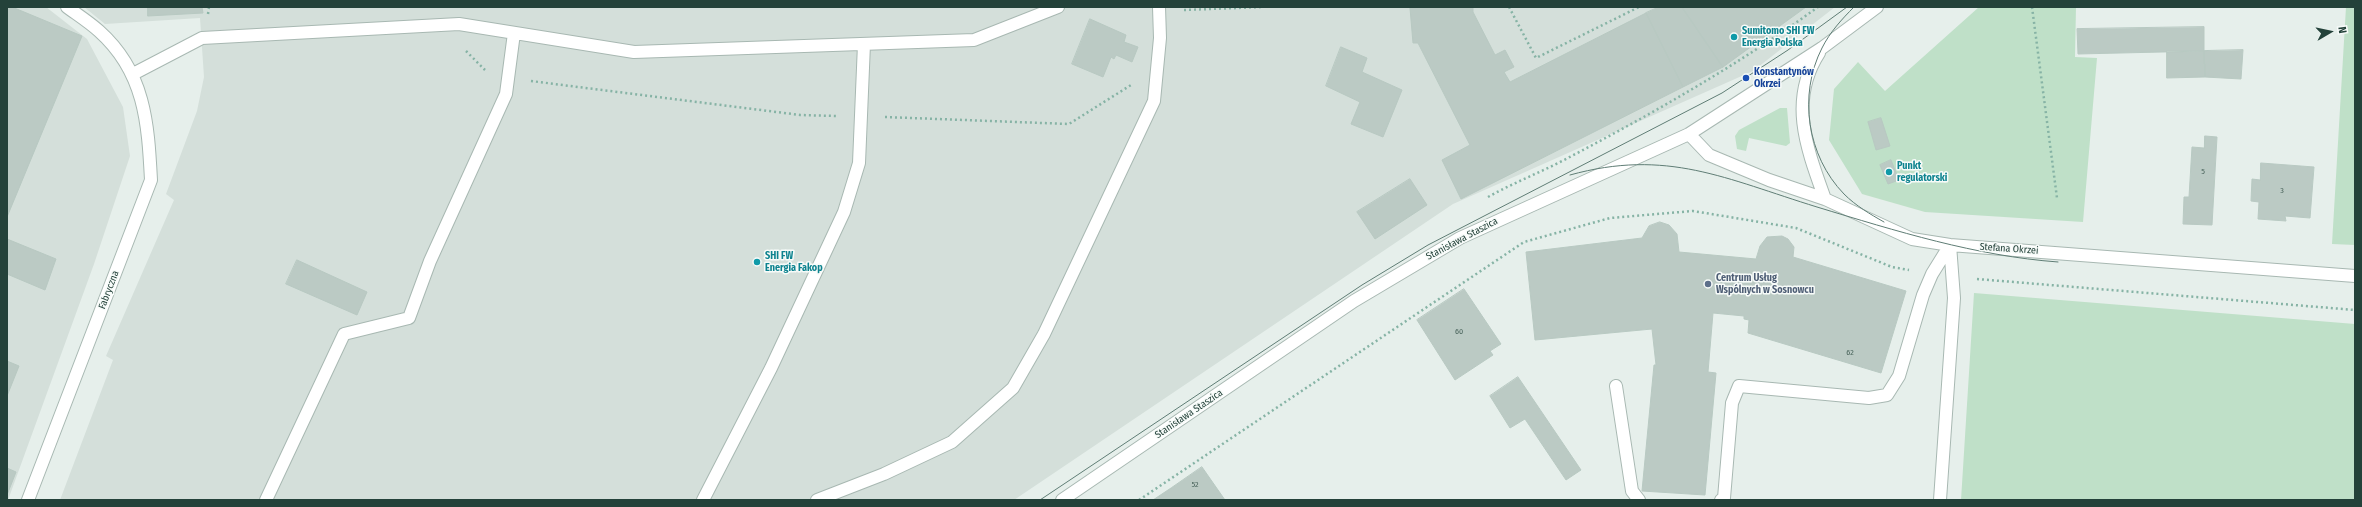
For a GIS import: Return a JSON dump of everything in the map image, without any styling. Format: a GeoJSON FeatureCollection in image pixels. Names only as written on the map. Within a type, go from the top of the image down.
{"type":"FeatureCollection","features":[{"type":"Feature","properties":{"kind":"street","name":"Fabryczna"},"geometry":{"type":"LineString","coordinates":[[28,500],[151,180],[149,127],[133,74],[123,58],[100,31],[67,7]]}},
{"type":"Feature","properties":{"kind":"street"},"geometry":{"type":"LineString","coordinates":[[133,74],[202,38],[459,24],[634,52],[864,44],[974,40],[1058,7]]}},
{"type":"Feature","properties":{"kind":"street"},"geometry":{"type":"LineString","coordinates":[[817,500],[884,474],[952,442],[1013,388],[1044,334],[1154,100],[1160,38],[1159,7]]}},
{"type":"Feature","properties":{"kind":"street","name":"Stanisława Staszica"},"geometry":{"type":"LineString","coordinates":[[1062,500],[1354,301],[1460,238],[1689,134],[1822,48],[1877,7]]}},
{"type":"Feature","properties":{"kind":"street"},"geometry":{"type":"LineString","coordinates":[[266,500],[344,334],[409,318],[430,261],[506,94],[514,33]]}},
{"type":"Feature","properties":{"kind":"street"},"geometry":{"type":"LineString","coordinates":[[703,500],[771,368],[844,212],[859,163],[864,44]]}},
{"type":"Feature","properties":{"kind":"street"},"geometry":{"type":"LineString","coordinates":[[1822,48],[1809,69],[1803,90],[1802,115],[1807,144],[1825,199]]}},
{"type":"Feature","properties":{"kind":"street","name":"Stefana Okrzei"},"geometry":{"type":"LineString","coordinates":[[1689,134],[1709,156],[1825,199],[1912,239],[1950,245],[2355,276]]}},
{"type":"Feature","properties":{"kind":"street"},"geometry":{"type":"LineString","coordinates":[[1721,500],[1724,498],[1732,403],[1739,386],[1869,398],[1887,395],[1899,376],[1929,281],[1950,245]]}},
{"type":"Feature","properties":{"kind":"street"},"geometry":{"type":"LineString","coordinates":[[1940,500],[1954,298],[1950,245]]}},
{"type":"Feature","properties":{"kind":"street"},"geometry":{"type":"LineString","coordinates":[[1616,386],[1632,491],[1639,500]]}},
{"type":"Feature","properties":{"kind":"path"},"geometry":{"type":"LineString","coordinates":[[1509,7],[1536,58],[1639,7]]}},
{"type":"Feature","properties":{"kind":"path"},"geometry":{"type":"LineString","coordinates":[[1483,199],[1564,160],[1703,83],[1765,45],[1818,7]]}},
{"type":"Feature","properties":{"kind":"path"},"geometry":{"type":"LineString","coordinates":[[2032,7],[2057,198]]}},
{"type":"Feature","properties":{"kind":"path"},"geometry":{"type":"LineString","coordinates":[[1139,500],[1380,337],[1511,251]]}},
{"type":"Feature","properties":{"kind":"shaded area"},"geometry":{"type":"Polygon","coordinates":[[[7,7],[46,7],[87,39],[123,107],[130,156],[94,264],[8,500],[7,7]]]}},
{"type":"Feature","properties":{"kind":"shaded area","name":"SHI FW Energia Fakop"},"geometry":{"type":"Polygon","coordinates":[[[84,7],[1835,7],[1753,71],[1453,204],[1014,500],[60,500],[113,360],[106,356],[174,200],[166,194],[197,111],[204,77],[200,18],[105,24],[84,7]]]}},
{"type":"Feature","properties":{"kind":"green space"},"geometry":{"type":"Polygon","coordinates":[[[1979,7],[2076,7],[2075,57],[2097,58],[2083,222],[1925,212],[1862,194],[1829,140],[1834,89],[1858,62],[1885,91],[1979,7]]]}},
{"type":"Feature","properties":{"kind":"green space"},"geometry":{"type":"Polygon","coordinates":[[[2346,7],[2355,7],[2355,245],[2332,244],[2346,7]]]}},
{"type":"Feature","properties":{"kind":"green space"},"geometry":{"type":"Polygon","coordinates":[[[1780,108],[1787,108],[1790,143],[1786,146],[1749,138],[1746,151],[1737,149],[1735,136],[1739,130],[1780,108]]]}},
{"type":"Feature","properties":{"kind":"green space"},"geometry":{"type":"Polygon","coordinates":[[[1974,293],[2355,324],[2355,500],[1961,500],[1974,293]]]}},
{"type":"Feature","properties":{"kind":"building"},"geometry":{"type":"Polygon","coordinates":[[[7,7],[12,7],[82,36],[7,217],[7,7]]]}},
{"type":"Feature","properties":{"kind":"building"},"geometry":{"type":"Polygon","coordinates":[[[148,7],[202,7],[203,13],[148,16],[148,7]]]}},
{"type":"Feature","properties":{"kind":"building"},"geometry":{"type":"Polygon","coordinates":[[[1473,7],[1473,12],[1495,55],[1505,50],[1514,67],[1504,72],[1510,82],[1646,13],[1683,87],[1461,199],[1442,160],[1470,145],[1418,43],[1413,43],[1410,8],[1473,7]]]}},
{"type":"Feature","properties":{"kind":"building"},"geometry":{"type":"Polygon","coordinates":[[[1659,7],[1682,7],[1723,67],[1683,87],[1646,13],[1659,7]]]}},
{"type":"Feature","properties":{"kind":"building","name":"Sumitomo SHI FW Energia Polska"},"geometry":{"type":"Polygon","coordinates":[[[1682,7],[1806,7],[1723,67],[1682,7]]]}},
{"type":"Feature","properties":{"kind":"building"},"geometry":{"type":"Polygon","coordinates":[[[1090,19],[1126,35],[1124,42],[1138,47],[1132,62],[1116,55],[1114,59],[1111,57],[1103,77],[1072,64],[1090,19]]]}},
{"type":"Feature","properties":{"kind":"building"},"geometry":{"type":"Polygon","coordinates":[[[2204,27],[2204,51],[2078,54],[2077,29],[2204,27]]]}},
{"type":"Feature","properties":{"kind":"building"},"geometry":{"type":"Polygon","coordinates":[[[1341,47],[1367,58],[1362,72],[1402,90],[1383,137],[1351,124],[1360,102],[1326,86],[1341,47]]]}},
{"type":"Feature","properties":{"kind":"building"},"geometry":{"type":"Polygon","coordinates":[[[2243,50],[2241,79],[2205,77],[2204,51],[2243,50]]]}},
{"type":"Feature","properties":{"kind":"building"},"geometry":{"type":"Polygon","coordinates":[[[2167,51],[2204,51],[2205,77],[2167,78],[2167,51]]]}},
{"type":"Feature","properties":{"kind":"building"},"geometry":{"type":"Polygon","coordinates":[[[1881,118],[1890,146],[1876,150],[1868,122],[1881,118]]]}},
{"type":"Feature","properties":{"kind":"building"},"geometry":{"type":"Polygon","coordinates":[[[2205,136],[2217,137],[2212,225],[2183,224],[2184,197],[2189,197],[2192,147],[2204,148],[2205,136]]]}},
{"type":"Feature","properties":{"kind":"building","name":"Punkt regulatorski"},"geometry":{"type":"Polygon","coordinates":[[[1891,160],[1899,180],[1888,184],[1880,165],[1891,160]]]}},
{"type":"Feature","properties":{"kind":"building"},"geometry":{"type":"Polygon","coordinates":[[[2261,163],[2314,167],[2310,218],[2285,216],[2286,221],[2258,219],[2259,202],[2251,201],[2252,179],[2260,180],[2261,163]]]}},
{"type":"Feature","properties":{"kind":"building"},"geometry":{"type":"Polygon","coordinates":[[[1410,179],[1427,205],[1375,239],[1357,212],[1410,179]]]}},
{"type":"Feature","properties":{"kind":"building"},"geometry":{"type":"Polygon","coordinates":[[[1660,222],[1669,225],[1677,234],[1679,252],[1756,259],[1760,246],[1767,237],[1782,236],[1788,239],[1794,247],[1793,257],[1906,291],[1881,373],[1748,333],[1749,320],[1744,319],[1744,316],[1713,313],[1708,372],[1716,373],[1705,495],[1642,491],[1654,365],[1656,365],[1652,329],[1535,340],[1526,252],[1642,238],[1649,226],[1660,222]]]}},
{"type":"Feature","properties":{"kind":"building"},"geometry":{"type":"Polygon","coordinates":[[[7,239],[56,259],[45,290],[7,274],[7,239]]]}},
{"type":"Feature","properties":{"kind":"building"},"geometry":{"type":"Polygon","coordinates":[[[297,260],[367,292],[357,315],[286,284],[297,260]]]}},
{"type":"Feature","properties":{"kind":"building"},"geometry":{"type":"Polygon","coordinates":[[[1464,289],[1501,344],[1490,351],[1493,355],[1455,380],[1417,320],[1464,289]]]}},
{"type":"Feature","properties":{"kind":"building"},"geometry":{"type":"Polygon","coordinates":[[[7,361],[19,366],[7,396],[7,361]]]}},
{"type":"Feature","properties":{"kind":"building"},"geometry":{"type":"Polygon","coordinates":[[[1518,377],[1581,470],[1566,480],[1525,419],[1510,428],[1490,396],[1518,377]]]}},
{"type":"Feature","properties":{"kind":"building"},"geometry":{"type":"Polygon","coordinates":[[[1202,467],[1225,500],[1153,500],[1171,488],[1202,467]]]}},
{"type":"Feature","properties":{"kind":"building"},"geometry":{"type":"Polygon","coordinates":[[[7,468],[16,472],[7,495],[7,468]]]}},
{"type":"Feature","properties":{"kind":"tram line"},"geometry":{"type":"LineString","coordinates":[[1040,500],[1362,285],[1428,245],[1722,93],[1788,50],[1847,7]]}},
{"type":"Feature","properties":{"kind":"tram line"},"geometry":{"type":"LineString","coordinates":[[1854,7],[1829,37],[1822,48],[1815,66],[1810,85],[1810,124],[1814,143],[1831,179],[1853,202],[1884,222]]}},
{"type":"Feature","properties":{"kind":"tram line"},"geometry":{"type":"LineString","coordinates":[[1570,175],[1605,167],[1637,165],[1667,166],[1696,170],[1754,186],[1847,216],[1936,241],[1997,254],[2058,262]]}},
{"type":"Feature","properties":{"kind":"place","name":"Sumitomo SHI FW Energia Polska"},"geometry":{"type":"Point","coordinates":[1734,37]}},
{"type":"Feature","properties":{"kind":"place","name":"Konstantynów Okrzei"},"geometry":{"type":"Point","coordinates":[1746,78]}},
{"type":"Feature","properties":{"kind":"place","name":"Punkt regulatorski"},"geometry":{"type":"Point","coordinates":[1889,172]}},
{"type":"Feature","properties":{"kind":"place","name":"SHI FW Energia Fakop"},"geometry":{"type":"Point","coordinates":[757,262]}},
{"type":"Feature","properties":{"kind":"place","name":"Centrum Usług Wspólnych w Sosnowcu"},"geometry":{"type":"Point","coordinates":[1708,284]}}]}
